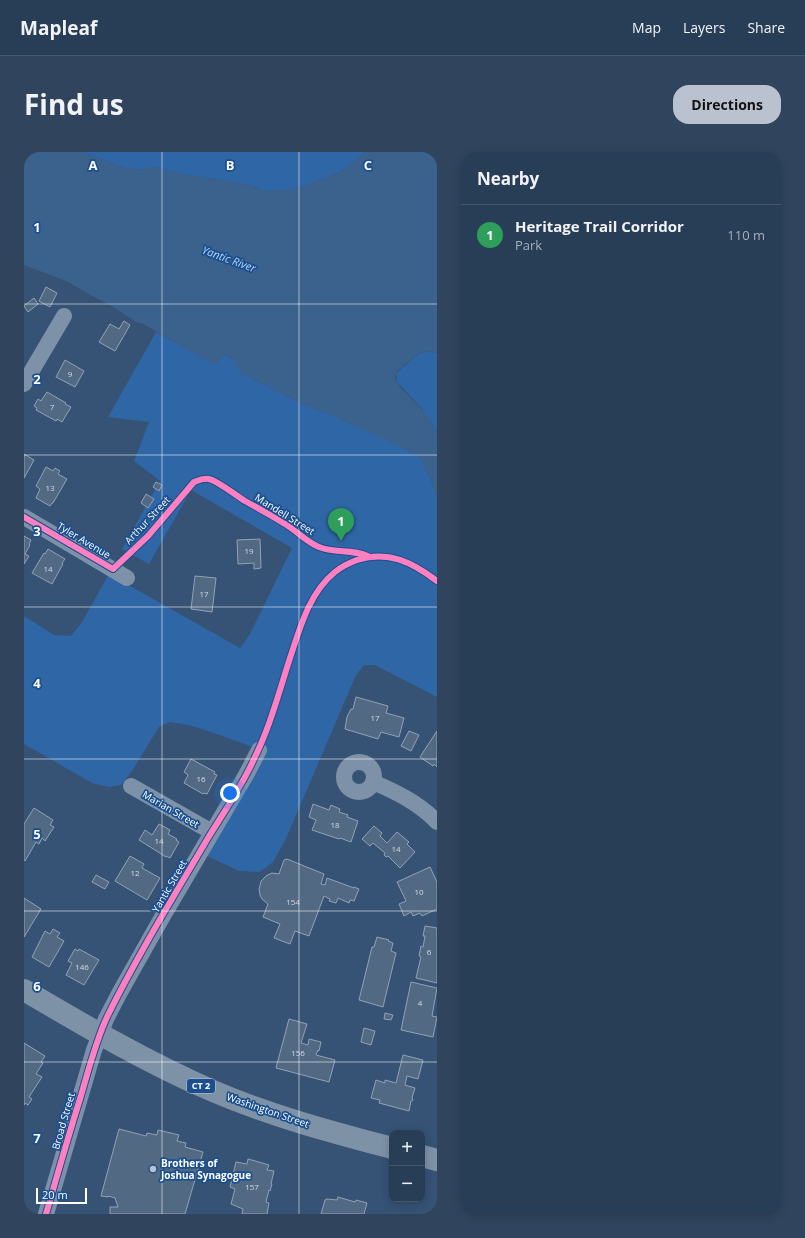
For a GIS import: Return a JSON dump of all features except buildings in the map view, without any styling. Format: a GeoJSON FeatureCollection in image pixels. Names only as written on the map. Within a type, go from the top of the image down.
{"type":"FeatureCollection","features":[{"type":"Feature","properties":{"kind":"highway","name":"Washington Street"},"geometry":{"type":"LineString","coordinates":[[24,990],[100,1034],[189,1080],[238,1101],[288,1118],[389,1147]]}},
{"type":"Feature","properties":{"kind":"street"},"geometry":{"type":"LineString","coordinates":[[24,384],[64,316]]}},
{"type":"Feature","properties":{"kind":"street","name":"Tyler Avenue"},"geometry":{"type":"LineString","coordinates":[[24,516],[127,578]]}},
{"type":"Feature","properties":{"kind":"street","name":"Yantic Street"},"geometry":{"type":"LineString","coordinates":[[100,1034],[124,985],[259,750]]}},
{"type":"Feature","properties":{"kind":"street"},"geometry":{"type":"LineString","coordinates":[[373,782],[423,809],[437,822]]}},
{"type":"Feature","properties":{"kind":"street","name":"Marian Street"},"geometry":{"type":"LineString","coordinates":[[131,786],[212,832]]}},
{"type":"Feature","properties":{"kind":"street","name":"Broad Street"},"geometry":{"type":"LineString","coordinates":[[46,1214],[100,1034]]}},
{"type":"Feature","properties":{"kind":"shaded area"},"geometry":{"type":"Polygon","coordinates":[[[82,152],[366,152],[349,166],[337,173],[303,187],[290,190],[262,190],[249,185],[170,172],[155,167],[141,170],[125,168],[82,152]]]}},
{"type":"Feature","properties":{"kind":"shaded area"},"geometry":{"type":"Polygon","coordinates":[[[156,332],[215,364],[224,354],[234,360],[250,377],[269,387],[299,402],[399,445],[419,457],[429,475],[437,496],[437,697],[375,665],[364,665],[356,675],[285,841],[273,862],[260,872],[239,871],[207,856],[262,751],[193,726],[170,722],[159,727],[132,771],[121,785],[109,787],[92,783],[24,744],[24,616],[54,635],[71,636],[82,622],[109,574],[240,648],[250,634],[292,548],[191,490],[149,564],[122,549],[160,481],[134,461],[149,422],[108,417],[156,332]]]}},
{"type":"Feature","properties":{"kind":"shaded area"},"geometry":{"type":"Polygon","coordinates":[[[427,351],[437,353],[437,432],[422,409],[397,382],[396,373],[418,354],[427,351]]]}},
{"type":"Feature","properties":{"kind":"water","name":"Yantic River"},"geometry":{"type":"Polygon","coordinates":[[[24,152],[82,152],[125,168],[141,170],[155,167],[170,172],[249,185],[262,190],[290,190],[303,187],[337,173],[349,166],[366,152],[437,152],[437,353],[428,351],[419,353],[397,371],[395,376],[400,387],[427,415],[437,433],[437,497],[430,477],[419,457],[399,445],[299,402],[242,374],[233,362],[234,360],[224,354],[215,365],[143,324],[136,322],[110,305],[66,281],[24,265],[24,152]]]}},
{"type":"Feature","properties":{"kind":"cycle path","name":"Mandell Street"},"geometry":{"type":"LineString","coordinates":[[24,517],[113,569],[148,536],[194,482],[209,479],[227,488],[245,501],[280,521],[314,545],[325,549],[364,554],[370,557]]}},
{"type":"Feature","properties":{"kind":"cycle path"},"geometry":{"type":"LineString","coordinates":[[46,1214],[92,1058],[107,1017],[156,926],[238,789],[260,747],[270,722],[306,612],[318,590],[326,580],[343,566],[357,560],[379,556],[389,557],[409,563],[437,581]]}},
{"type":"Feature","properties":{"kind":"place","name":"Heritage Trail Corridor"},"geometry":{"type":"Point","coordinates":[341,541]}},
{"type":"Feature","properties":{"kind":"place","name":"Brothers of Joshua Synagogue"},"geometry":{"type":"Point","coordinates":[153,1169]}}]}
